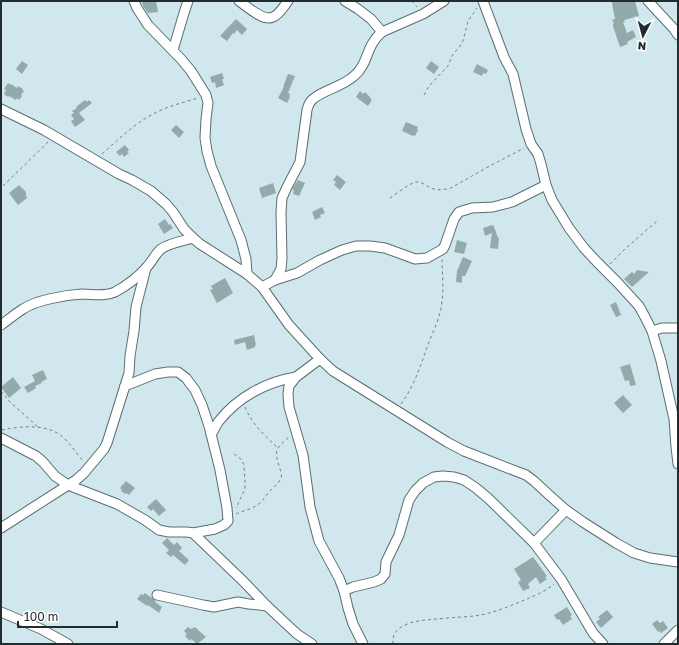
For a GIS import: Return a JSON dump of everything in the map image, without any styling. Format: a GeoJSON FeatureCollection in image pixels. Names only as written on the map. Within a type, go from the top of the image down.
{"type":"FeatureCollection","features":[{"type":"Feature","properties":{"kind":"street"},"geometry":{"type":"LineString","coordinates":[[134,1],[148,25],[191,70],[206,95],[208,103],[205,138],[207,151],[211,166],[241,240],[246,259],[247,274]]}},
{"type":"Feature","properties":{"kind":"street"},"geometry":{"type":"LineString","coordinates":[[173,50],[188,1]]}},
{"type":"Feature","properties":{"kind":"street"},"geometry":{"type":"LineString","coordinates":[[239,1],[257,14],[267,18],[273,17],[288,1]]}},
{"type":"Feature","properties":{"kind":"street"},"geometry":{"type":"LineString","coordinates":[[345,1],[371,19],[382,32]]}},
{"type":"Feature","properties":{"kind":"street"},"geometry":{"type":"LineString","coordinates":[[275,280],[280,269],[282,259],[280,212],[282,198],[300,162],[309,103],[319,95],[343,84],[354,76],[364,63],[372,42],[382,32],[423,14],[444,1]]}},
{"type":"Feature","properties":{"kind":"street"},"geometry":{"type":"LineString","coordinates":[[483,1],[504,58],[513,74],[526,129],[531,144],[538,154],[546,185],[552,200],[569,228],[592,257],[606,270],[638,306],[646,317],[652,331],[676,419],[675,430],[678,464]]}},
{"type":"Feature","properties":{"kind":"street"},"geometry":{"type":"LineString","coordinates":[[648,1],[678,35]]}},
{"type":"Feature","properties":{"kind":"street"},"geometry":{"type":"LineString","coordinates":[[1,109],[38,126],[151,192],[166,204],[184,229],[200,244],[247,274],[262,287],[289,325],[320,359],[334,371],[447,442],[464,451],[526,475],[566,510],[634,553],[650,558],[678,562]]}},
{"type":"Feature","properties":{"kind":"street"},"geometry":{"type":"LineString","coordinates":[[262,287],[275,280],[297,273],[342,250],[356,246],[385,248],[415,259],[427,258],[443,249],[458,212],[472,208],[493,207],[512,202],[546,185]]}},
{"type":"Feature","properties":{"kind":"street"},"geometry":{"type":"LineString","coordinates":[[1,325],[23,308],[56,297],[80,294],[101,295],[113,293],[146,268],[160,250],[193,238]]}},
{"type":"Feature","properties":{"kind":"street"},"geometry":{"type":"LineString","coordinates":[[1,528],[84,473],[108,443],[129,373],[136,307],[146,268]]}},
{"type":"Feature","properties":{"kind":"street"},"geometry":{"type":"LineString","coordinates":[[652,331],[662,328],[678,328]]}},
{"type":"Feature","properties":{"kind":"street"},"geometry":{"type":"LineString","coordinates":[[320,359],[296,377],[289,386],[289,407],[303,455],[310,507],[319,541],[339,578],[353,624],[363,644]]}},
{"type":"Feature","properties":{"kind":"street"},"geometry":{"type":"LineString","coordinates":[[1,438],[36,456],[55,476],[68,485],[117,504],[159,530],[193,533],[215,529],[224,525],[230,518],[210,426],[195,390],[186,378],[178,372],[155,374],[125,386]]}},
{"type":"Feature","properties":{"kind":"street"},"geometry":{"type":"LineString","coordinates":[[211,435],[219,421],[248,395],[282,380],[296,377]]}},
{"type":"Feature","properties":{"kind":"street"},"geometry":{"type":"LineString","coordinates":[[344,591],[381,579],[385,574],[386,562],[399,535],[409,500],[415,491],[423,483],[434,477],[454,476],[464,480],[476,488],[534,543],[561,579],[593,633],[603,644]]}},
{"type":"Feature","properties":{"kind":"street"},"geometry":{"type":"LineString","coordinates":[[534,543],[566,510]]}},
{"type":"Feature","properties":{"kind":"street"},"geometry":{"type":"LineString","coordinates":[[193,533],[297,634],[312,644]]}},
{"type":"Feature","properties":{"kind":"street"},"geometry":{"type":"LineString","coordinates":[[157,595],[214,607],[238,602],[267,606]]}},
{"type":"Feature","properties":{"kind":"street"},"geometry":{"type":"LineString","coordinates":[[1,612],[41,629],[68,644]]}},
{"type":"Feature","properties":{"kind":"street"},"geometry":{"type":"LineString","coordinates":[[664,644],[678,630]]}},
{"type":"Feature","properties":{"kind":"path"},"geometry":{"type":"LineString","coordinates":[[424,95],[448,66],[452,56],[463,41],[468,21],[483,1]]}},
{"type":"Feature","properties":{"kind":"path"},"geometry":{"type":"LineString","coordinates":[[95,159],[144,119],[171,106],[206,95]]}},
{"type":"Feature","properties":{"kind":"path"},"geometry":{"type":"LineString","coordinates":[[3,186],[54,136]]}},
{"type":"Feature","properties":{"kind":"path"},"geometry":{"type":"LineString","coordinates":[[390,198],[415,182],[421,182],[431,188],[439,190],[450,188],[531,144]]}},
{"type":"Feature","properties":{"kind":"path"},"geometry":{"type":"LineString","coordinates":[[606,270],[624,250],[657,221]]}},
{"type":"Feature","properties":{"kind":"path"},"geometry":{"type":"LineString","coordinates":[[396,410],[413,384],[437,325],[442,302],[443,249]]}},
{"type":"Feature","properties":{"kind":"path"},"geometry":{"type":"LineString","coordinates":[[1,391],[9,401],[38,428]]}},
{"type":"Feature","properties":{"kind":"path"},"geometry":{"type":"LineString","coordinates":[[242,400],[251,420],[258,429],[278,448]]}},
{"type":"Feature","properties":{"kind":"path"},"geometry":{"type":"LineString","coordinates":[[1,430],[26,427],[48,429],[64,438],[89,467]]}},
{"type":"Feature","properties":{"kind":"path"},"geometry":{"type":"LineString","coordinates":[[230,518],[238,513],[258,506],[268,492],[279,482],[282,477],[276,454],[281,444],[295,431]]}},
{"type":"Feature","properties":{"kind":"path"},"geometry":{"type":"LineString","coordinates":[[230,518],[245,489],[244,465],[241,459],[234,454]]}},
{"type":"Feature","properties":{"kind":"path"},"geometry":{"type":"LineString","coordinates":[[393,644],[392,639],[396,630],[404,625],[418,620],[481,614],[497,610],[534,596],[551,587],[561,579]]}},
{"type":"Feature","properties":{"kind":"building"},"geometry":{"type":"Polygon","coordinates":[[[142,1],[156,1],[158,12],[148,13],[143,6],[142,1]]]}},
{"type":"Feature","properties":{"kind":"building"},"geometry":{"type":"Polygon","coordinates":[[[635,1],[639,16],[624,20],[625,22],[623,22],[627,33],[633,30],[636,37],[627,42],[628,44],[620,47],[612,20],[615,19],[612,2],[635,1]]]}},
{"type":"Feature","properties":{"kind":"building"},"geometry":{"type":"Polygon","coordinates":[[[236,19],[247,29],[242,35],[237,30],[227,41],[220,36],[236,19]]]}},
{"type":"Feature","properties":{"kind":"building"},"geometry":{"type":"Polygon","coordinates":[[[22,61],[28,65],[22,74],[16,69],[22,61]]]}},
{"type":"Feature","properties":{"kind":"building"},"geometry":{"type":"Polygon","coordinates":[[[431,61],[439,67],[434,74],[426,68],[431,61]]]}},
{"type":"Feature","properties":{"kind":"building"},"geometry":{"type":"Polygon","coordinates":[[[477,64],[488,70],[486,74],[483,73],[482,76],[473,72],[477,64]]]}},
{"type":"Feature","properties":{"kind":"building"},"geometry":{"type":"Polygon","coordinates":[[[222,73],[224,85],[216,88],[215,82],[212,83],[210,77],[222,73]]]}},
{"type":"Feature","properties":{"kind":"building"},"geometry":{"type":"Polygon","coordinates":[[[288,74],[295,76],[288,93],[290,94],[290,97],[287,103],[278,98],[284,87],[288,74]]]}},
{"type":"Feature","properties":{"kind":"building"},"geometry":{"type":"Polygon","coordinates":[[[8,83],[17,88],[18,86],[23,89],[22,90],[24,91],[19,100],[17,98],[16,100],[9,96],[8,97],[4,94],[6,90],[4,89],[8,83]]]}},
{"type":"Feature","properties":{"kind":"building"},"geometry":{"type":"Polygon","coordinates":[[[360,91],[363,94],[365,92],[372,100],[368,106],[356,97],[360,91]]]}},
{"type":"Feature","properties":{"kind":"building"},"geometry":{"type":"Polygon","coordinates":[[[85,100],[87,102],[89,100],[92,103],[79,113],[85,120],[75,127],[71,121],[74,119],[71,115],[74,113],[72,111],[85,100]]]}},
{"type":"Feature","properties":{"kind":"building"},"geometry":{"type":"Polygon","coordinates":[[[406,122],[418,127],[415,136],[402,131],[406,122]]]}},
{"type":"Feature","properties":{"kind":"building"},"geometry":{"type":"Polygon","coordinates":[[[176,125],[184,132],[179,138],[171,130],[176,125]]]}},
{"type":"Feature","properties":{"kind":"building"},"geometry":{"type":"Polygon","coordinates":[[[125,145],[129,150],[127,152],[129,153],[124,157],[122,154],[120,156],[116,152],[125,145]]]}},
{"type":"Feature","properties":{"kind":"building"},"geometry":{"type":"Polygon","coordinates":[[[337,175],[346,182],[340,190],[334,185],[336,182],[333,180],[337,175]]]}},
{"type":"Feature","properties":{"kind":"building"},"geometry":{"type":"Polygon","coordinates":[[[298,180],[305,183],[299,196],[293,194],[294,190],[292,189],[298,180]]]}},
{"type":"Feature","properties":{"kind":"building"},"geometry":{"type":"Polygon","coordinates":[[[273,183],[276,193],[262,198],[259,188],[273,183]]]}},
{"type":"Feature","properties":{"kind":"building"},"geometry":{"type":"Polygon","coordinates":[[[19,185],[26,192],[27,198],[18,205],[9,193],[19,185]]]}},
{"type":"Feature","properties":{"kind":"building"},"geometry":{"type":"Polygon","coordinates":[[[322,207],[325,213],[320,215],[321,217],[315,220],[312,212],[322,207]]]}},
{"type":"Feature","properties":{"kind":"building"},"geometry":{"type":"Polygon","coordinates":[[[165,219],[173,228],[164,234],[158,224],[165,219]]]}},
{"type":"Feature","properties":{"kind":"building"},"geometry":{"type":"Polygon","coordinates":[[[493,224],[499,238],[498,249],[490,248],[492,233],[485,236],[483,228],[492,225],[493,227],[493,224]]]}},
{"type":"Feature","properties":{"kind":"building"},"geometry":{"type":"Polygon","coordinates":[[[457,240],[467,243],[464,254],[454,252],[457,240]]]}},
{"type":"Feature","properties":{"kind":"building"},"geometry":{"type":"Polygon","coordinates":[[[463,257],[472,261],[465,276],[462,276],[462,283],[456,282],[457,271],[463,257]]]}},
{"type":"Feature","properties":{"kind":"building"},"geometry":{"type":"Polygon","coordinates":[[[637,270],[649,272],[632,287],[624,279],[632,272],[634,274],[637,270]]]}},
{"type":"Feature","properties":{"kind":"building"},"geometry":{"type":"Polygon","coordinates":[[[225,278],[233,293],[217,303],[210,290],[213,289],[211,286],[225,278]]]}},
{"type":"Feature","properties":{"kind":"building"},"geometry":{"type":"Polygon","coordinates":[[[616,302],[621,315],[616,317],[610,305],[616,302]]]}},
{"type":"Feature","properties":{"kind":"building"},"geometry":{"type":"Polygon","coordinates":[[[254,335],[255,347],[247,350],[245,342],[235,345],[234,340],[254,335]]]}},
{"type":"Feature","properties":{"kind":"building"},"geometry":{"type":"Polygon","coordinates":[[[630,364],[636,385],[630,386],[629,380],[625,381],[620,367],[630,364]]]}},
{"type":"Feature","properties":{"kind":"building"},"geometry":{"type":"Polygon","coordinates":[[[43,370],[47,379],[35,386],[36,388],[28,393],[24,387],[35,381],[32,375],[43,370]]]}},
{"type":"Feature","properties":{"kind":"building"},"geometry":{"type":"Polygon","coordinates":[[[13,377],[21,388],[9,398],[1,387],[13,377]]]}},
{"type":"Feature","properties":{"kind":"building"},"geometry":{"type":"Polygon","coordinates":[[[623,395],[632,405],[623,413],[614,403],[623,395]]]}},
{"type":"Feature","properties":{"kind":"building"},"geometry":{"type":"Polygon","coordinates":[[[126,481],[135,488],[129,495],[121,491],[122,490],[120,488],[126,481]]]}},
{"type":"Feature","properties":{"kind":"building"},"geometry":{"type":"Polygon","coordinates":[[[156,499],[166,510],[159,516],[153,509],[151,511],[147,507],[156,499]]]}},
{"type":"Feature","properties":{"kind":"building"},"geometry":{"type":"Polygon","coordinates":[[[167,538],[174,545],[177,542],[182,548],[179,551],[189,560],[185,565],[173,555],[171,557],[166,553],[169,550],[162,543],[167,538]]]}},
{"type":"Feature","properties":{"kind":"building"},"geometry":{"type":"Polygon","coordinates":[[[533,557],[547,576],[545,577],[547,579],[540,584],[536,577],[528,584],[530,588],[523,591],[518,582],[521,580],[514,569],[533,557]]]}},
{"type":"Feature","properties":{"kind":"building"},"geometry":{"type":"Polygon","coordinates":[[[145,593],[162,607],[159,613],[137,599],[141,594],[143,595],[145,593]]]}},
{"type":"Feature","properties":{"kind":"building"},"geometry":{"type":"Polygon","coordinates":[[[567,607],[572,615],[570,616],[572,619],[563,625],[554,615],[567,607]]]}},
{"type":"Feature","properties":{"kind":"building"},"geometry":{"type":"Polygon","coordinates":[[[607,610],[613,617],[601,628],[596,622],[600,619],[598,617],[607,610]]]}},
{"type":"Feature","properties":{"kind":"building"},"geometry":{"type":"Polygon","coordinates":[[[657,620],[660,623],[663,621],[668,628],[661,633],[659,631],[658,632],[652,624],[657,620]]]}},
{"type":"Feature","properties":{"kind":"building"},"geometry":{"type":"Polygon","coordinates":[[[188,627],[191,629],[195,627],[206,637],[197,644],[191,639],[190,641],[185,636],[187,634],[184,631],[188,627]]]}}]}
